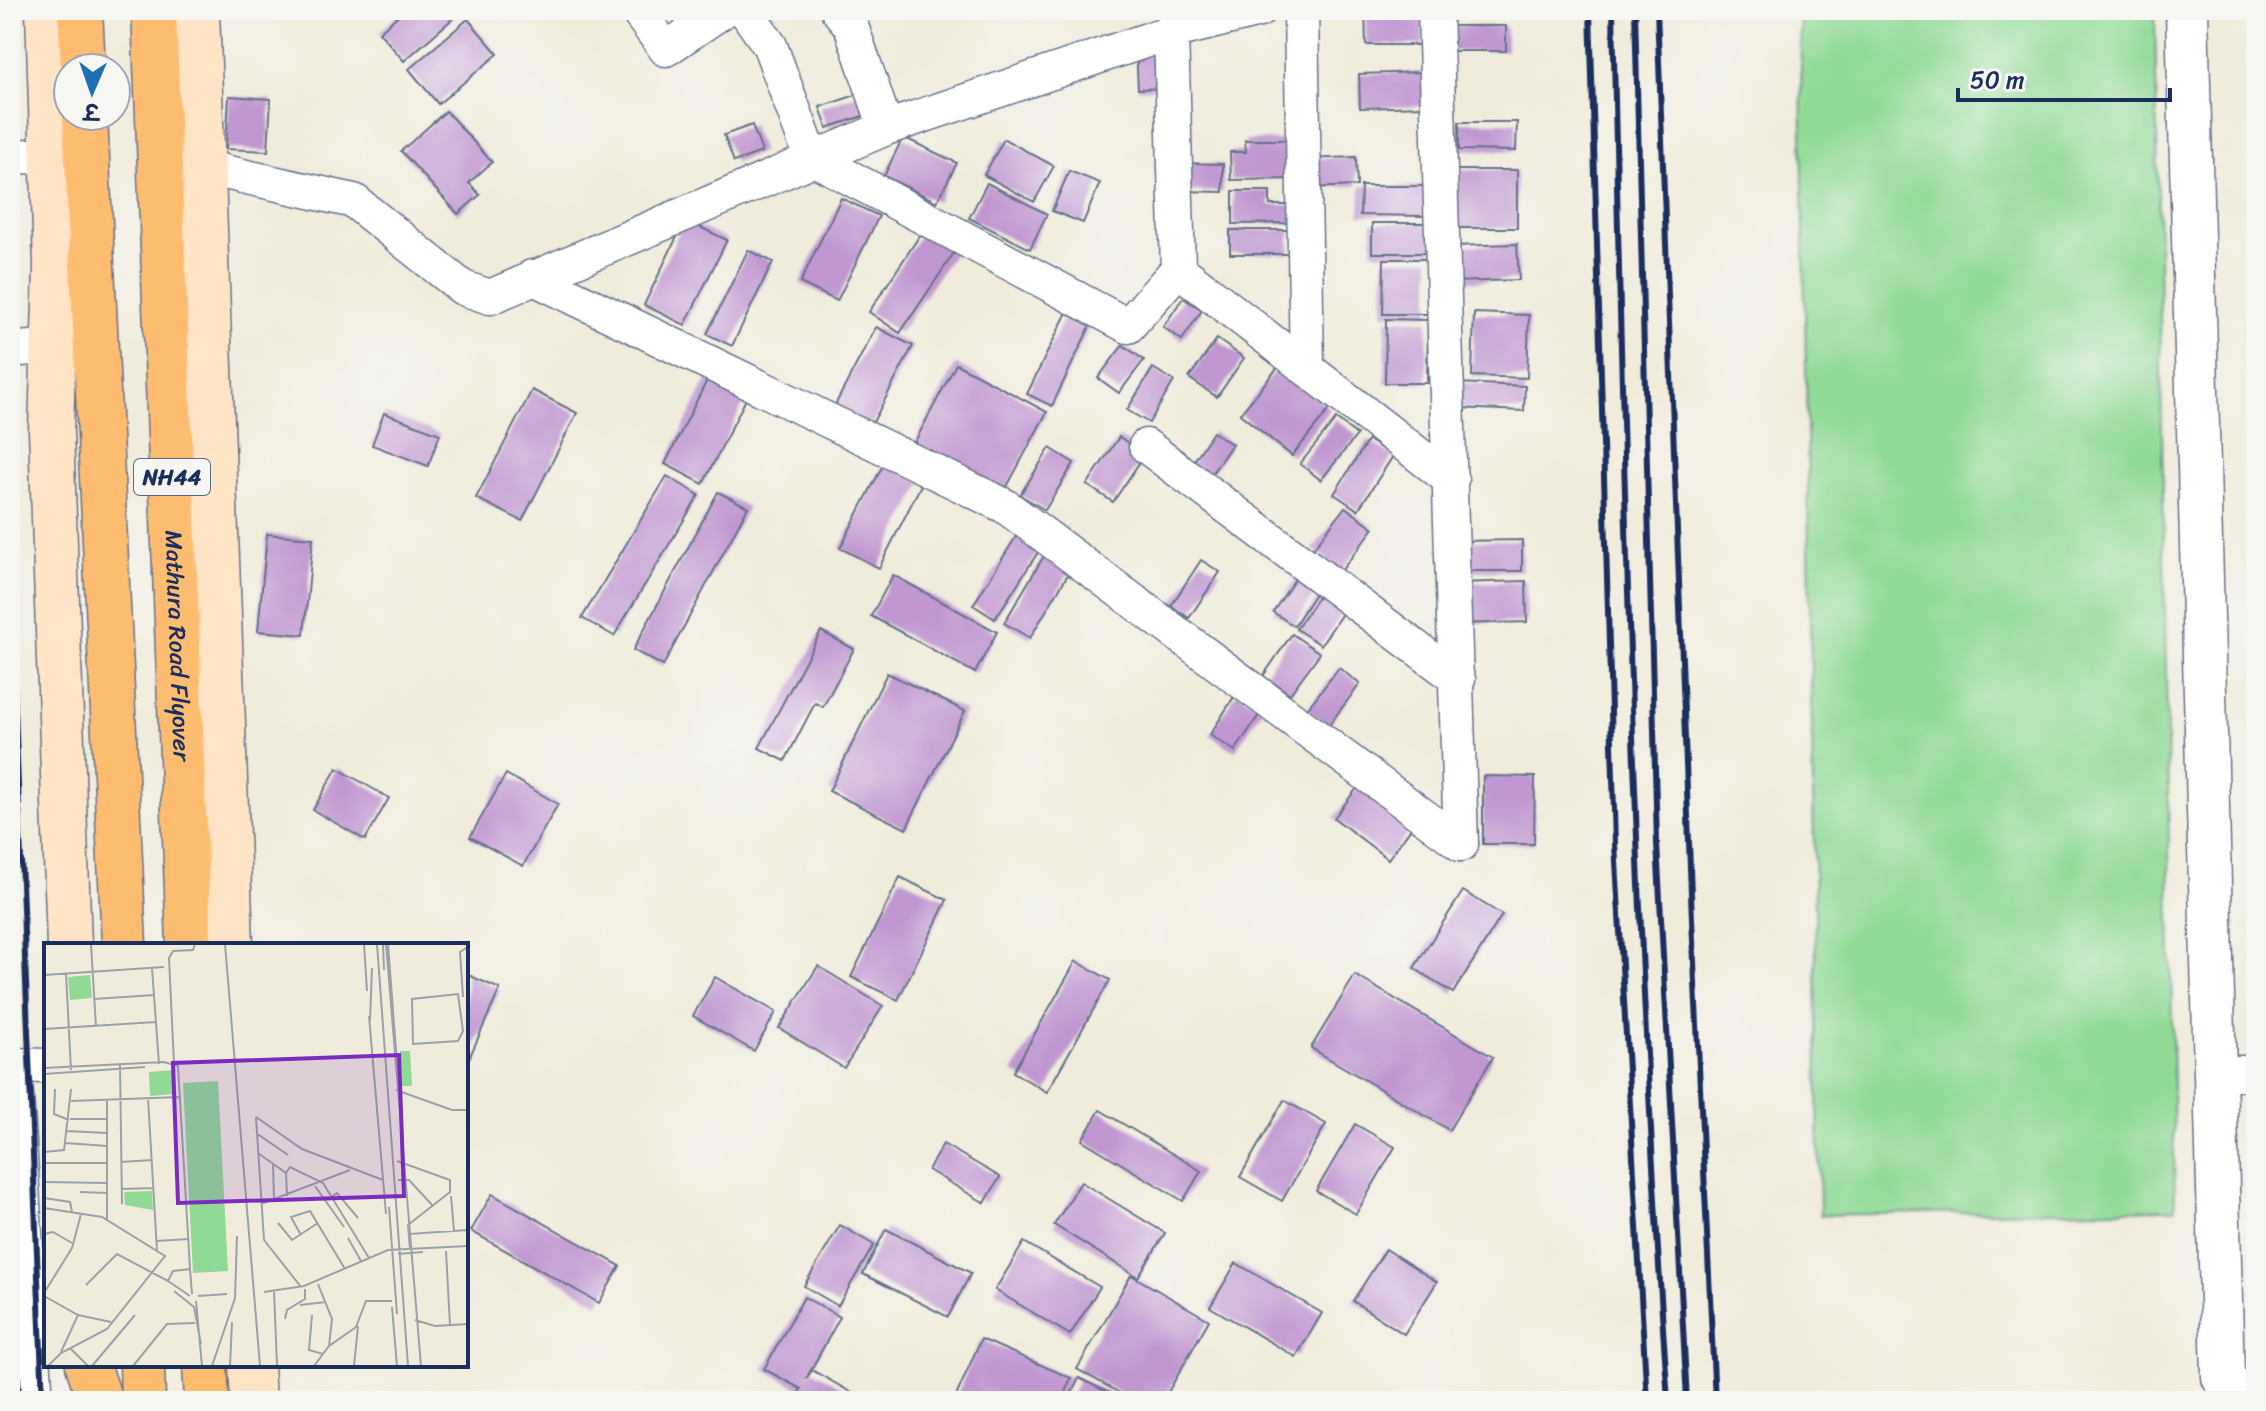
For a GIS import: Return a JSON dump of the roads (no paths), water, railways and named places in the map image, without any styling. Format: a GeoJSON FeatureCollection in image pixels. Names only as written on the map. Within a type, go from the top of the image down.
{"type":"FeatureCollection","features":[{"type":"Feature","properties":{"kind":"highway"},"geometry":{"type":"LineString","coordinates":[[80,10],[82,52]]}},
{"type":"Feature","properties":{"kind":"highway","name":"Mathura Road Flyover"},"geometry":{"type":"LineString","coordinates":[[154,10],[189,943]]}},
{"type":"Feature","properties":{"kind":"highway","name":"NH44"},"geometry":{"type":"LineString","coordinates":[[86,132],[124,943]]}},
{"type":"Feature","properties":{"kind":"highway"},"geometry":{"type":"LineString","coordinates":[[88,1367],[100,1401]]}},
{"type":"Feature","properties":{"kind":"highway"},"geometry":{"type":"LineString","coordinates":[[142,1367],[143,1401]]}},
{"type":"Feature","properties":{"kind":"highway"},"geometry":{"type":"LineString","coordinates":[[205,1367],[207,1401]]}},
{"type":"Feature","properties":{"kind":"main road"},"geometry":{"type":"LineString","coordinates":[[48,10],[56,266],[51,431],[69,943]]}},
{"type":"Feature","properties":{"kind":"main road"},"geometry":{"type":"LineString","coordinates":[[197,10],[231,943]]}},
{"type":"Feature","properties":{"kind":"main road"},"geometry":{"type":"LineString","coordinates":[[87,1367],[87,1401]]}},
{"type":"Feature","properties":{"kind":"main road"},"geometry":{"type":"LineString","coordinates":[[251,1367],[253,1401]]}},
{"type":"Feature","properties":{"kind":"street"},"geometry":{"type":"LineString","coordinates":[[637,10],[666,49],[724,10]]}},
{"type":"Feature","properties":{"kind":"street"},"geometry":{"type":"LineString","coordinates":[[745,10],[770,46],[811,157],[1128,326],[1178,269],[1171,32]]}},
{"type":"Feature","properties":{"kind":"street"},"geometry":{"type":"LineString","coordinates":[[838,10],[851,26],[886,128]]}},
{"type":"Feature","properties":{"kind":"street"},"geometry":{"type":"LineString","coordinates":[[202,167],[354,201],[463,288],[490,297],[811,157],[886,128],[1171,32],[1259,10]]}},
{"type":"Feature","properties":{"kind":"street"},"geometry":{"type":"LineString","coordinates":[[1301,10],[1307,369]]}},
{"type":"Feature","properties":{"kind":"street"},"geometry":{"type":"LineString","coordinates":[[532,277],[1005,506],[1461,844],[1435,10]]}},
{"type":"Feature","properties":{"kind":"street"},"geometry":{"type":"LineString","coordinates":[[2187,10],[2236,1073],[2223,1377],[2237,1394],[2256,1400]]}},
{"type":"Feature","properties":{"kind":"street"},"geometry":{"type":"LineString","coordinates":[[10,157],[53,155]]}},
{"type":"Feature","properties":{"kind":"street"},"geometry":{"type":"LineString","coordinates":[[1178,269],[1451,480]]}},
{"type":"Feature","properties":{"kind":"street"},"geometry":{"type":"LineString","coordinates":[[10,350],[53,346]]}},
{"type":"Feature","properties":{"kind":"street"},"geometry":{"type":"LineString","coordinates":[[1146,446],[1458,679]]}},
{"type":"Feature","properties":{"kind":"street"},"geometry":{"type":"LineString","coordinates":[[23,1066],[36,1401]]}},
{"type":"Feature","properties":{"kind":"railway"},"geometry":{"type":"LineString","coordinates":[[1590,10],[1615,844],[1647,1401]]}},
{"type":"Feature","properties":{"kind":"railway"},"geometry":{"type":"LineString","coordinates":[[1613,10],[1626,532],[1639,880],[1668,1401]]}},
{"type":"Feature","properties":{"kind":"railway"},"geometry":{"type":"LineString","coordinates":[[1635,10],[1657,844],[1687,1401]]}},
{"type":"Feature","properties":{"kind":"railway"},"geometry":{"type":"LineString","coordinates":[[1657,10],[1692,920],[1715,1401]]}},
{"type":"Feature","properties":{"kind":"railway"},"geometry":{"type":"LineString","coordinates":[[10,588],[43,1401]]}},
{"type":"Feature","properties":{"kind":"railway"},"geometry":{"type":"LineString","coordinates":[[10,1171],[19,1401]]}}]}
